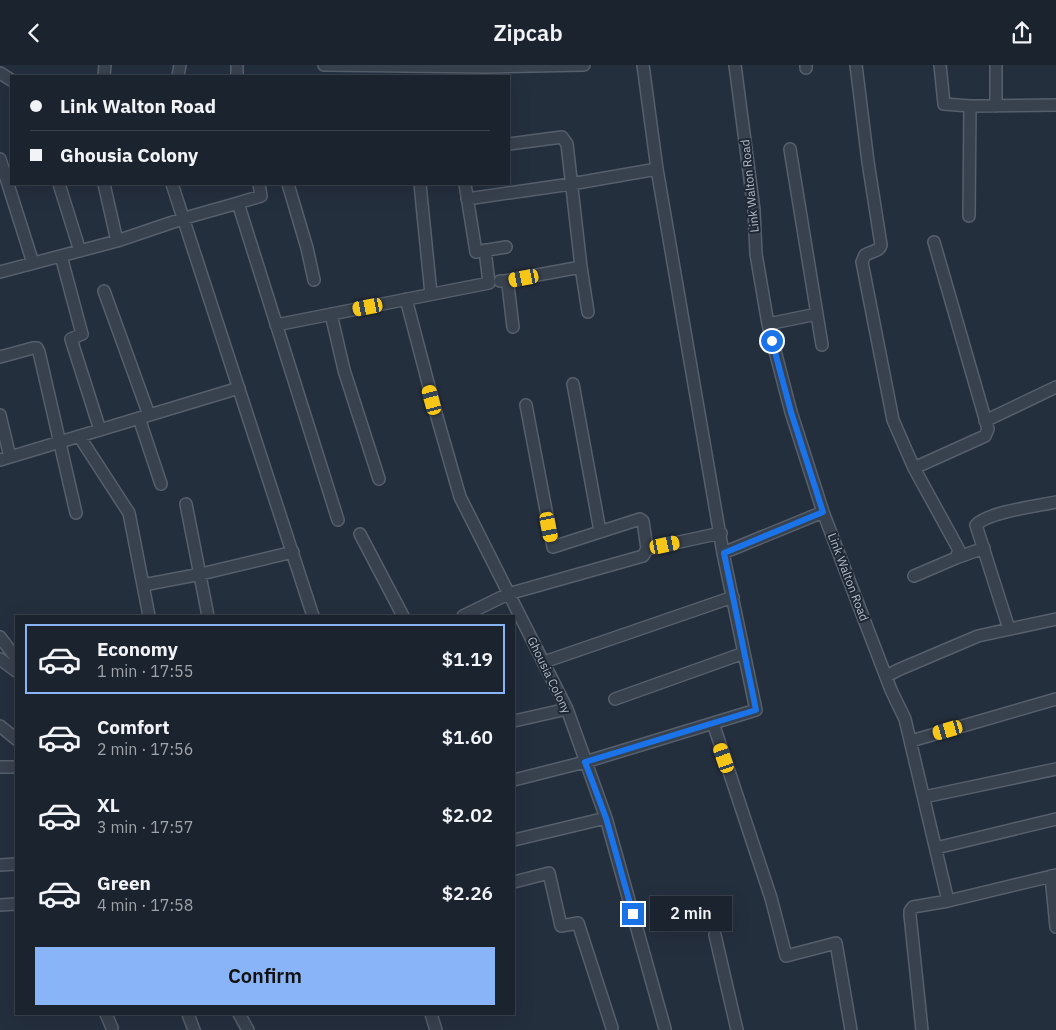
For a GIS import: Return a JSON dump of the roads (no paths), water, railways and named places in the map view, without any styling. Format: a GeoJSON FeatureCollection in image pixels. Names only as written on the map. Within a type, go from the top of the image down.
{"type":"FeatureCollection","features":[{"type":"Feature","properties":{"kind":"street"},"geometry":{"type":"LineString","coordinates":[[324,65],[414,69],[584,65]]}},
{"type":"Feature","properties":{"kind":"street"},"geometry":{"type":"LineString","coordinates":[[515,780],[585,762],[756,710],[724,553],[657,169],[643,65]]}},
{"type":"Feature","properties":{"kind":"street","name":"Link Walton Road"},"geometry":{"type":"LineString","coordinates":[[735,65],[754,209],[756,254],[768,324],[791,412],[823,512],[891,690],[905,719],[948,901]]}},
{"type":"Feature","properties":{"kind":"street"},"geometry":{"type":"LineString","coordinates":[[856,65],[881,245],[876,251],[865,255],[862,262],[892,421],[914,468],[959,549],[956,558]]}},
{"type":"Feature","properties":{"kind":"street"},"geometry":{"type":"LineString","coordinates":[[940,65],[944,104],[970,107],[1056,105]]}},
{"type":"Feature","properties":{"kind":"street"},"geometry":{"type":"LineString","coordinates":[[996,65],[996,106]]}},
{"type":"Feature","properties":{"kind":"street"},"geometry":{"type":"LineString","coordinates":[[969,215],[970,107]]}},
{"type":"Feature","properties":{"kind":"street"},"geometry":{"type":"LineString","coordinates":[[510,144],[562,137],[567,144],[588,312]]}},
{"type":"Feature","properties":{"kind":"street"},"geometry":{"type":"LineString","coordinates":[[790,149],[822,345]]}},
{"type":"Feature","properties":{"kind":"street"},"geometry":{"type":"LineString","coordinates":[[0,159],[32,263]]}},
{"type":"Feature","properties":{"kind":"street"},"geometry":{"type":"LineString","coordinates":[[467,199],[657,169]]}},
{"type":"Feature","properties":{"kind":"street"},"geometry":{"type":"LineString","coordinates":[[59,185],[80,251]]}},
{"type":"Feature","properties":{"kind":"street"},"geometry":{"type":"LineString","coordinates":[[104,185],[117,241]]}},
{"type":"Feature","properties":{"kind":"street"},"geometry":{"type":"LineString","coordinates":[[172,185],[313,615]]}},
{"type":"Feature","properties":{"kind":"street"},"geometry":{"type":"LineString","coordinates":[[0,272],[117,241],[184,218],[261,196],[259,185]]}},
{"type":"Feature","properties":{"kind":"street"},"geometry":{"type":"LineString","coordinates":[[288,185],[314,280]]}},
{"type":"Feature","properties":{"kind":"street"},"geometry":{"type":"LineString","coordinates":[[420,185],[431,294]]}},
{"type":"Feature","properties":{"kind":"street"},"geometry":{"type":"LineString","coordinates":[[465,185],[474,249],[476,252],[506,247]]}},
{"type":"Feature","properties":{"kind":"street"},"geometry":{"type":"LineString","coordinates":[[238,203],[338,520]]}},
{"type":"Feature","properties":{"kind":"street"},"geometry":{"type":"LineString","coordinates":[[914,468],[985,436],[988,429],[934,242]]}},
{"type":"Feature","properties":{"kind":"street"},"geometry":{"type":"LineString","coordinates":[[485,250],[489,283]]}},
{"type":"Feature","properties":{"kind":"street"},"geometry":{"type":"LineString","coordinates":[[60,256],[82,333],[71,339],[100,430]]}},
{"type":"Feature","properties":{"kind":"street"},"geometry":{"type":"LineString","coordinates":[[276,325],[581,267]]}},
{"type":"Feature","properties":{"kind":"street"},"geometry":{"type":"LineString","coordinates":[[505,281],[508,285],[513,327]]}},
{"type":"Feature","properties":{"kind":"street"},"geometry":{"type":"LineString","coordinates":[[104,291],[144,416],[161,484]]}},
{"type":"Feature","properties":{"kind":"street","name":"Ghousia Colony"},"geometry":{"type":"LineString","coordinates":[[406,299],[460,497],[567,709],[606,818],[665,1029]]}},
{"type":"Feature","properties":{"kind":"street"},"geometry":{"type":"LineString","coordinates":[[331,314],[344,370],[379,479]]}},
{"type":"Feature","properties":{"kind":"street"},"geometry":{"type":"LineString","coordinates":[[768,324],[817,314]]}},
{"type":"Feature","properties":{"kind":"street"},"geometry":{"type":"LineString","coordinates":[[0,357],[37,348],[76,513]]}},
{"type":"Feature","properties":{"kind":"street"},"geometry":{"type":"LineString","coordinates":[[573,384],[600,531]]}},
{"type":"Feature","properties":{"kind":"street"},"geometry":{"type":"LineString","coordinates":[[985,421],[1056,387]]}},
{"type":"Feature","properties":{"kind":"street"},"geometry":{"type":"LineString","coordinates":[[0,415],[5,458],[239,388]]}},
{"type":"Feature","properties":{"kind":"street"},"geometry":{"type":"LineString","coordinates":[[526,405],[553,547],[640,519],[643,521],[647,549]]}},
{"type":"Feature","properties":{"kind":"street"},"geometry":{"type":"LineString","coordinates":[[79,436],[128,513],[149,615]]}},
{"type":"Feature","properties":{"kind":"street"},"geometry":{"type":"LineString","coordinates":[[1009,629],[976,525],[981,519],[1056,502]]}},
{"type":"Feature","properties":{"kind":"street"},"geometry":{"type":"LineString","coordinates":[[186,504],[208,615]]}},
{"type":"Feature","properties":{"kind":"street"},"geometry":{"type":"LineString","coordinates":[[724,553],[823,512]]}},
{"type":"Feature","properties":{"kind":"street"},"geometry":{"type":"LineString","coordinates":[[464,615],[508,594],[642,556],[647,549],[721,533]]}},
{"type":"Feature","properties":{"kind":"street"},"geometry":{"type":"LineString","coordinates":[[360,534],[402,615]]}},
{"type":"Feature","properties":{"kind":"street"},"geometry":{"type":"LineString","coordinates":[[914,576],[984,548]]}},
{"type":"Feature","properties":{"kind":"street"},"geometry":{"type":"LineString","coordinates":[[143,585],[201,574],[293,552]]}},
{"type":"Feature","properties":{"kind":"street"},"geometry":{"type":"LineString","coordinates":[[544,662],[733,597]]}},
{"type":"Feature","properties":{"kind":"street"},"geometry":{"type":"LineString","coordinates":[[887,676],[978,636],[1056,619]]}},
{"type":"Feature","properties":{"kind":"street"},"geometry":{"type":"LineString","coordinates":[[0,637],[15,657]]}},
{"type":"Feature","properties":{"kind":"street"},"geometry":{"type":"LineString","coordinates":[[615,699],[744,653]]}},
{"type":"Feature","properties":{"kind":"street"},"geometry":{"type":"LineString","coordinates":[[0,659],[15,670]]}},
{"type":"Feature","properties":{"kind":"street"},"geometry":{"type":"LineString","coordinates":[[911,741],[1056,699]]}},
{"type":"Feature","properties":{"kind":"street"},"geometry":{"type":"LineString","coordinates":[[515,721],[567,709]]}},
{"type":"Feature","properties":{"kind":"street"},"geometry":{"type":"LineString","coordinates":[[713,723],[771,898],[786,956],[836,943],[851,1030]]}},
{"type":"Feature","properties":{"kind":"street"},"geometry":{"type":"LineString","coordinates":[[0,726],[15,738]]}},
{"type":"Feature","properties":{"kind":"street"},"geometry":{"type":"LineString","coordinates":[[0,767],[15,767]]}},
{"type":"Feature","properties":{"kind":"street"},"geometry":{"type":"LineString","coordinates":[[924,797],[1056,769]]}},
{"type":"Feature","properties":{"kind":"street"},"geometry":{"type":"LineString","coordinates":[[515,840],[606,818]]}},
{"type":"Feature","properties":{"kind":"street"},"geometry":{"type":"LineString","coordinates":[[936,848],[1056,819]]}},
{"type":"Feature","properties":{"kind":"street"},"geometry":{"type":"LineString","coordinates":[[0,865],[15,863]]}},
{"type":"Feature","properties":{"kind":"street"},"geometry":{"type":"LineString","coordinates":[[515,882],[549,873],[561,926],[578,923],[612,1028]]}},
{"type":"Feature","properties":{"kind":"street"},"geometry":{"type":"LineString","coordinates":[[922,1030],[910,911],[913,907],[948,901],[1054,875],[1056,927]]}},
{"type":"Feature","properties":{"kind":"street"},"geometry":{"type":"LineString","coordinates":[[0,905],[15,904]]}},
{"type":"Feature","properties":{"kind":"street"},"geometry":{"type":"LineString","coordinates":[[715,935],[737,1030]]}},
{"type":"Feature","properties":{"kind":"street"},"geometry":{"type":"LineString","coordinates":[[106,1015],[112,1028]]}},
{"type":"Feature","properties":{"kind":"street"},"geometry":{"type":"LineString","coordinates":[[188,1015],[194,1030]]}},
{"type":"Feature","properties":{"kind":"street"},"geometry":{"type":"LineString","coordinates":[[240,1015],[248,1030]]}},
{"type":"Feature","properties":{"kind":"street"},"geometry":{"type":"LineString","coordinates":[[431,1015],[436,1030]]}}]}
